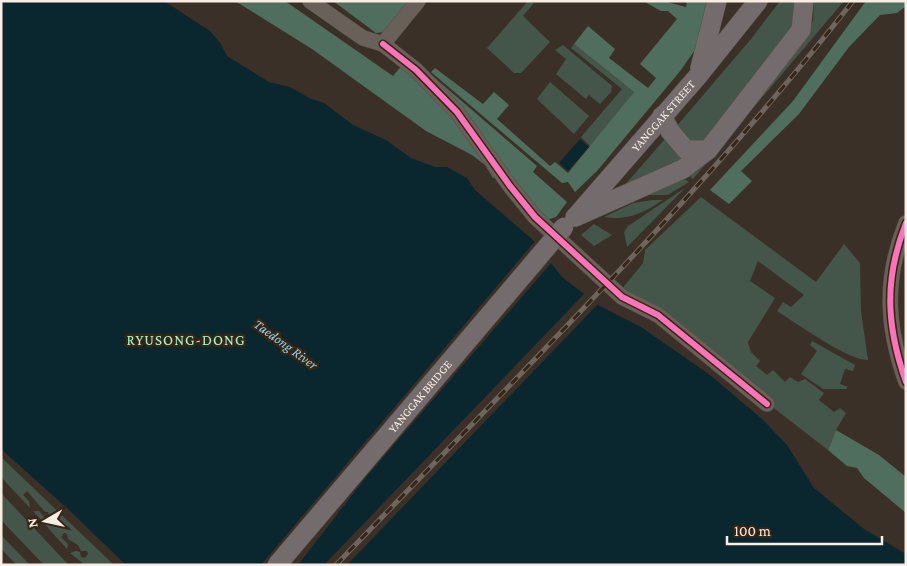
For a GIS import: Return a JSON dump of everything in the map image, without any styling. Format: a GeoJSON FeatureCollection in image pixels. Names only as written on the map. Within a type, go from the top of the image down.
{"type":"FeatureCollection","features":[{"type":"Feature","properties":{"kind":"main road"},"geometry":{"type":"LineString","coordinates":[[698,76],[717,1]]}},
{"type":"Feature","properties":{"kind":"main road","name":"YANGGAK STREET"},"geometry":{"type":"LineString","coordinates":[[570,222],[698,76],[758,1]]}},
{"type":"Feature","properties":{"kind":"main road"},"geometry":{"type":"LineString","coordinates":[[570,222],[683,169],[708,150],[801,30],[804,1]]}},
{"type":"Feature","properties":{"kind":"main road"},"geometry":{"type":"LineString","coordinates":[[662,116],[670,131],[686,150],[708,150]]}},
{"type":"Feature","properties":{"kind":"main road","name":"YANGGAK BRIDGE"},"geometry":{"type":"LineString","coordinates":[[277,565],[570,222]]}},
{"type":"Feature","properties":{"kind":"street"},"geometry":{"type":"LineString","coordinates":[[310,1],[363,38],[383,44],[416,70],[457,112],[510,186],[535,217],[622,297],[658,315],[766,404]]}},
{"type":"Feature","properties":{"kind":"street"},"geometry":{"type":"LineString","coordinates":[[383,44],[418,1]]}},
{"type":"Feature","properties":{"kind":"street"},"geometry":{"type":"LineString","coordinates":[[906,223],[897,245],[890,279],[889,314],[895,351],[906,382]]}},
{"type":"Feature","properties":{"kind":"green space"},"geometry":{"type":"Polygon","coordinates":[[[235,1],[285,1],[393,76],[403,64],[469,135],[499,178],[493,178],[485,165],[472,155],[426,131],[312,49],[235,1]]]}},
{"type":"Feature","properties":{"kind":"green space"},"geometry":{"type":"Polygon","coordinates":[[[333,1],[412,1],[386,32],[376,33],[333,1]]]}},
{"type":"Feature","properties":{"kind":"green space"},"geometry":{"type":"Polygon","coordinates":[[[528,1],[534,3],[523,16],[550,42],[521,73],[514,73],[487,48],[528,1]]]}},
{"type":"Feature","properties":{"kind":"green space"},"geometry":{"type":"Polygon","coordinates":[[[643,1],[663,1],[686,7],[687,1],[709,1],[699,44],[681,70],[597,171],[575,192],[568,182],[562,183],[431,72],[435,68],[483,104],[494,92],[509,105],[497,119],[550,166],[555,162],[568,173],[634,92],[574,44],[588,26],[615,49],[609,58],[648,88],[656,78],[640,64],[677,19],[668,11],[661,11],[643,1]]]}},
{"type":"Feature","properties":{"kind":"green space"},"geometry":{"type":"Polygon","coordinates":[[[780,1],[795,1],[794,24],[703,143],[691,143],[675,128],[751,39],[780,1]]]}},
{"type":"Feature","properties":{"kind":"green space"},"geometry":{"type":"Polygon","coordinates":[[[814,1],[844,1],[693,179],[686,173],[808,35],[813,20],[814,1]]]}},
{"type":"Feature","properties":{"kind":"green space"},"geometry":{"type":"Polygon","coordinates":[[[866,1],[904,1],[906,6],[897,13],[880,15],[849,47],[799,114],[741,171],[752,181],[729,204],[710,190],[793,101],[866,1]]]}},
{"type":"Feature","properties":{"kind":"green space"},"geometry":{"type":"Polygon","coordinates":[[[574,44],[634,92],[591,147],[581,137],[622,89],[571,48],[574,44]]]}},
{"type":"Feature","properties":{"kind":"green space"},"geometry":{"type":"Polygon","coordinates":[[[563,45],[612,86],[611,92],[600,104],[589,95],[586,99],[556,74],[566,59],[555,50],[563,45]]]}},
{"type":"Feature","properties":{"kind":"green space"},"geometry":{"type":"Polygon","coordinates":[[[428,72],[537,166],[533,172],[567,202],[556,217],[547,220],[428,72]]]}},
{"type":"Feature","properties":{"kind":"green space"},"geometry":{"type":"Polygon","coordinates":[[[550,82],[589,116],[574,134],[537,99],[550,82]]]}},
{"type":"Feature","properties":{"kind":"green space"},"geometry":{"type":"Polygon","coordinates":[[[665,139],[683,153],[684,161],[617,194],[665,139]]]}},
{"type":"Feature","properties":{"kind":"green space"},"geometry":{"type":"Polygon","coordinates":[[[681,177],[689,182],[668,195],[644,195],[681,177]]]}},
{"type":"Feature","properties":{"kind":"green space"},"geometry":{"type":"Polygon","coordinates":[[[685,188],[627,247],[624,232],[628,226],[685,188]]]}},
{"type":"Feature","properties":{"kind":"green space"},"geometry":{"type":"Polygon","coordinates":[[[701,197],[816,282],[844,244],[860,263],[861,311],[868,360],[859,359],[836,348],[777,311],[783,302],[791,307],[804,295],[758,261],[750,281],[775,298],[748,342],[751,352],[760,361],[756,366],[767,375],[773,370],[785,382],[790,377],[798,382],[805,379],[824,393],[819,400],[834,412],[840,408],[846,413],[836,430],[828,450],[621,290],[643,263],[645,250],[701,197]]]}},
{"type":"Feature","properties":{"kind":"green space"},"geometry":{"type":"Polygon","coordinates":[[[663,200],[635,215],[620,218],[604,217],[633,203],[663,200]]]}},
{"type":"Feature","properties":{"kind":"green space"},"geometry":{"type":"Polygon","coordinates":[[[594,224],[612,235],[594,246],[581,235],[594,224]]]}},
{"type":"Feature","properties":{"kind":"green space"},"geometry":{"type":"Polygon","coordinates":[[[812,341],[855,365],[853,371],[845,369],[840,384],[848,387],[846,389],[823,389],[801,374],[817,351],[810,345],[812,341]]]}},
{"type":"Feature","properties":{"kind":"green space"},"geometry":{"type":"Polygon","coordinates":[[[836,430],[879,455],[906,477],[906,513],[864,478],[857,468],[847,466],[828,450],[836,430]]]}},
{"type":"Feature","properties":{"kind":"green space"},"geometry":{"type":"Polygon","coordinates":[[[1,459],[114,565],[85,565],[70,553],[80,552],[81,557],[85,558],[88,554],[87,551],[81,551],[78,545],[68,539],[67,534],[64,533],[61,537],[68,544],[67,549],[33,511],[39,511],[46,519],[50,516],[48,512],[45,512],[27,491],[23,495],[29,501],[30,508],[1,477],[1,459]]]}},
{"type":"Feature","properties":{"kind":"green space"},"geometry":{"type":"Polygon","coordinates":[[[1,493],[69,565],[44,565],[1,520],[1,493]]]}},
{"type":"Feature","properties":{"kind":"green space"},"geometry":{"type":"Polygon","coordinates":[[[1,535],[30,565],[17,565],[1,549],[1,535]]]}},
{"type":"Feature","properties":{"kind":"water","name":"Taedong River"},"geometry":{"type":"Polygon","coordinates":[[[1,1],[164,1],[210,31],[221,44],[227,56],[269,82],[290,87],[309,98],[324,103],[353,125],[386,140],[411,158],[435,167],[447,167],[467,178],[475,190],[533,240],[562,277],[600,306],[641,327],[710,375],[762,419],[787,445],[814,488],[864,529],[906,554],[906,565],[126,565],[68,509],[1,449],[1,1]]]}},
{"type":"Feature","properties":{"kind":"water"},"geometry":{"type":"Polygon","coordinates":[[[580,139],[589,147],[568,171],[559,163],[580,139]]]}},
{"type":"Feature","properties":{"kind":"pier"},"geometry":{"type":"Polygon","coordinates":[[[536,240],[553,261],[367,476],[298,565],[261,565],[536,240]]]}},
{"type":"Feature","properties":{"kind":"pier"},"geometry":{"type":"Polygon","coordinates":[[[586,292],[600,302],[347,565],[324,565],[586,292]]]}},
{"type":"Feature","properties":{"kind":"railway"},"geometry":{"type":"LineString","coordinates":[[336,565],[536,359],[667,219],[731,148],[853,1]]}},
{"type":"Feature","properties":{"kind":"cycle path"},"geometry":{"type":"LineString","coordinates":[[383,44],[416,70],[457,112],[510,186],[535,217],[622,297],[658,315],[767,404]]}},
{"type":"Feature","properties":{"kind":"cycle path"},"geometry":{"type":"LineString","coordinates":[[906,223],[894,263],[890,302],[894,341],[906,382]]}},
{"type":"Feature","properties":{"kind":"district","name":"RYUSONG-DONG"},"geometry":{"type":"Point","coordinates":[186,340]}}]}
